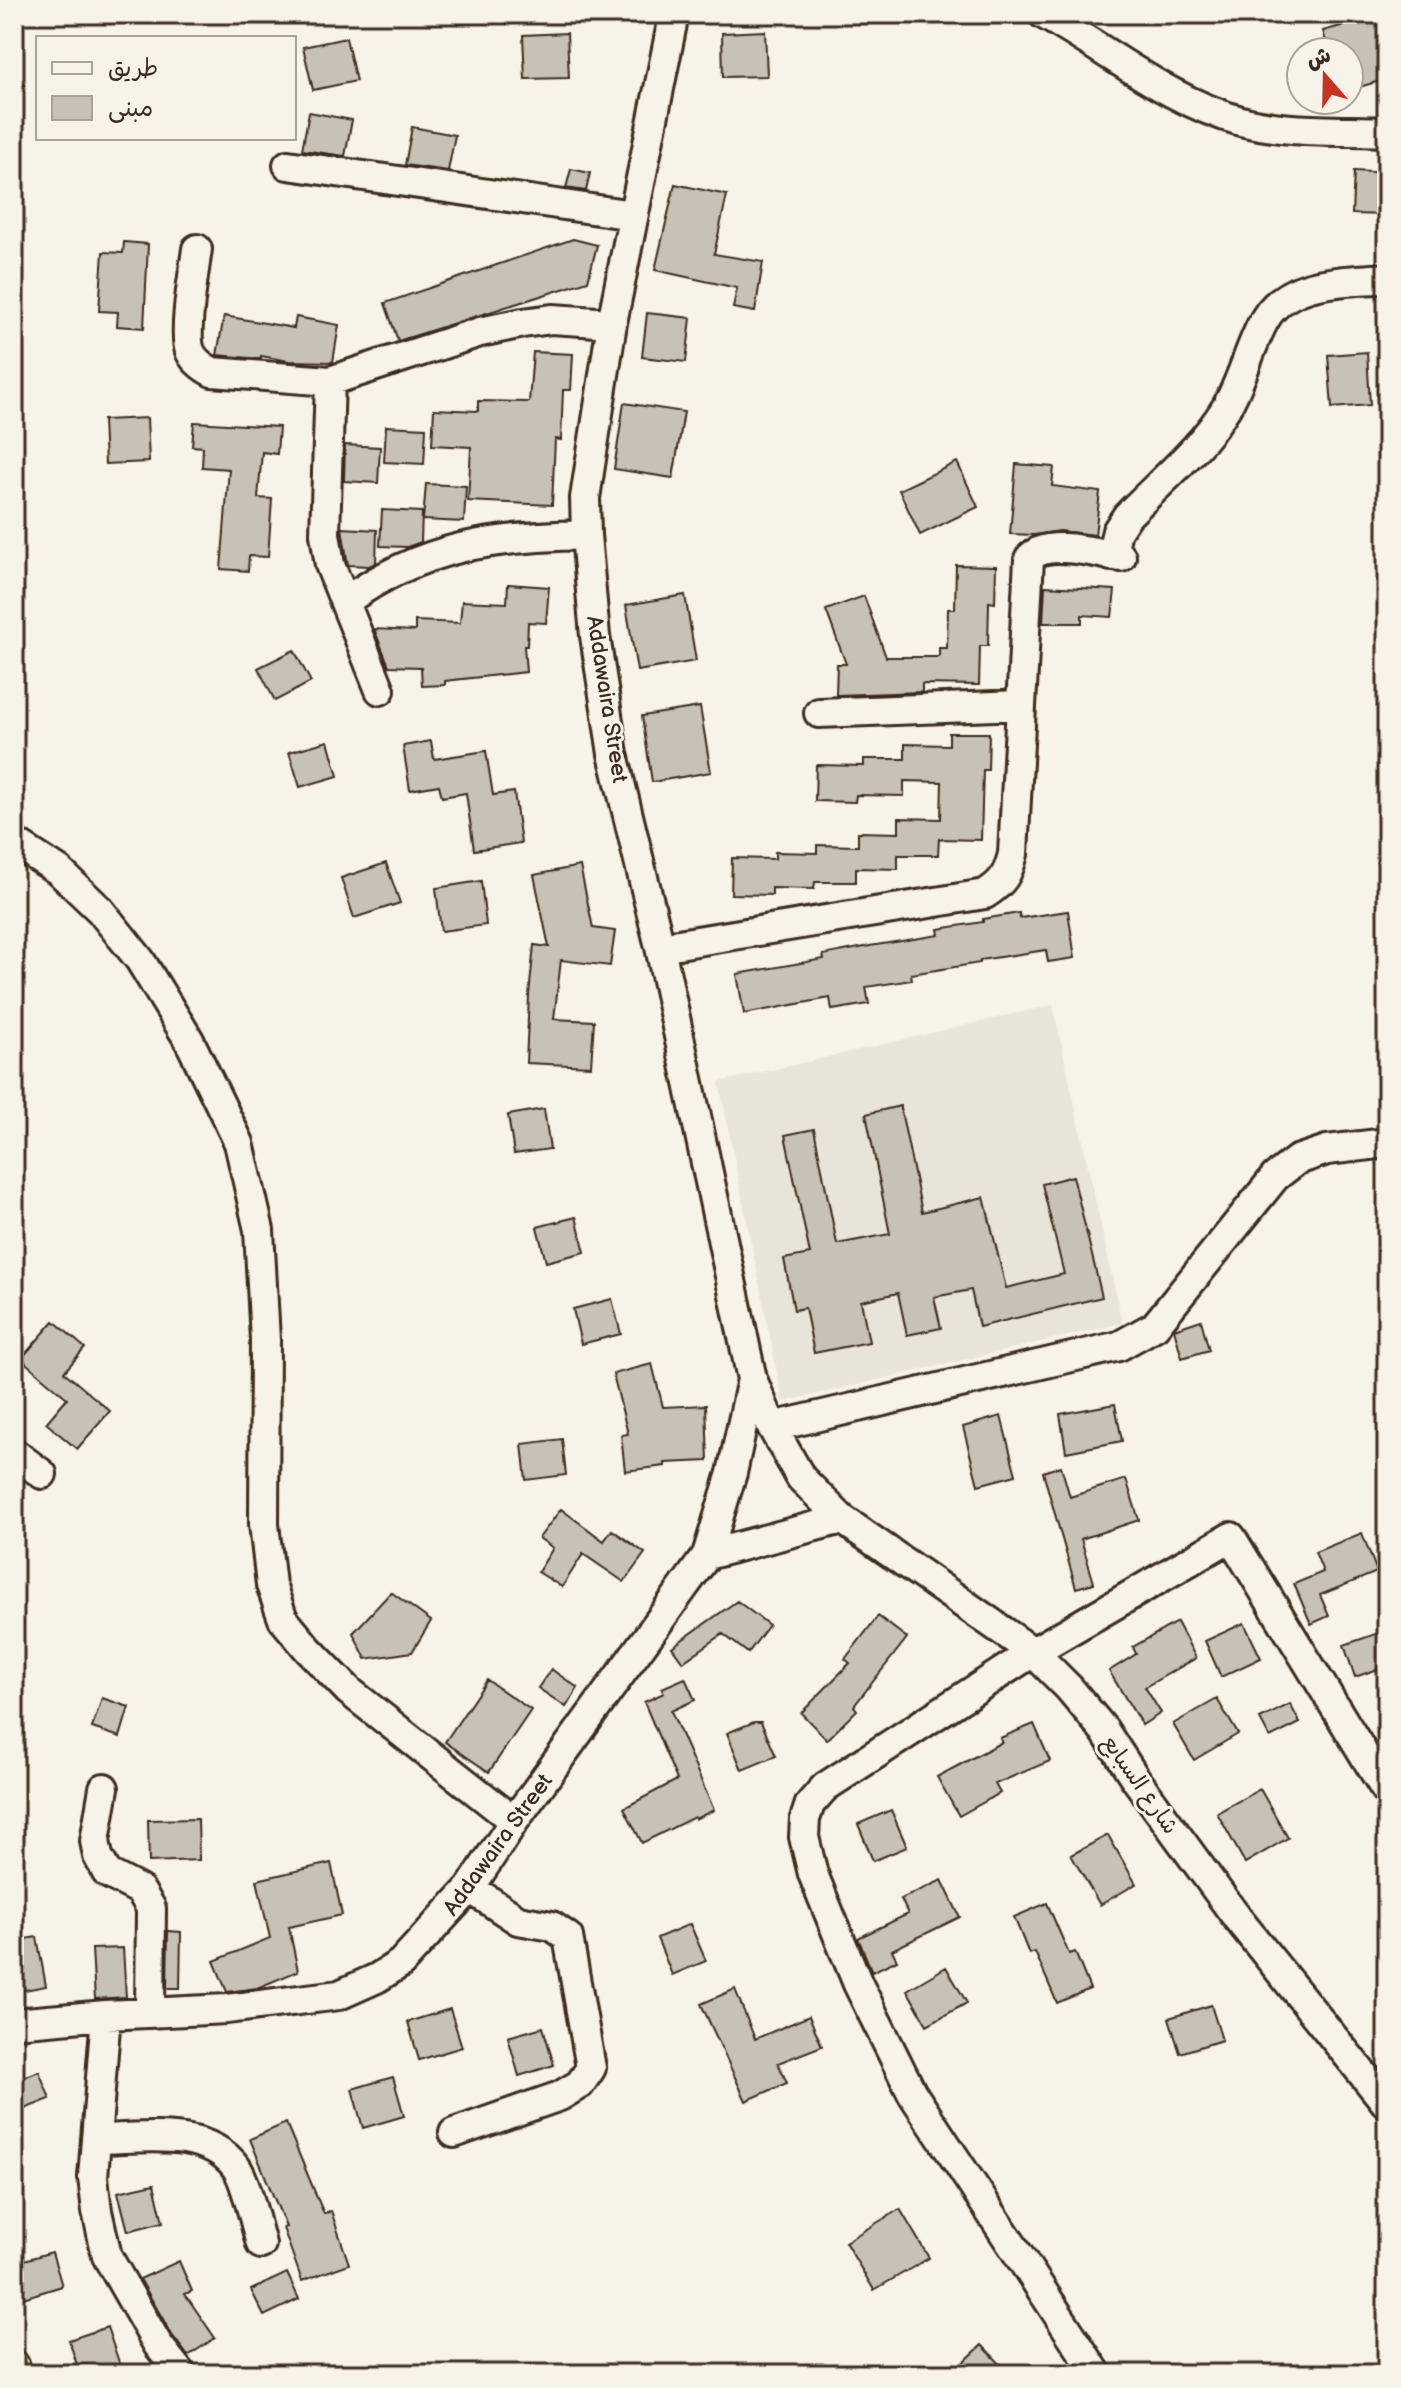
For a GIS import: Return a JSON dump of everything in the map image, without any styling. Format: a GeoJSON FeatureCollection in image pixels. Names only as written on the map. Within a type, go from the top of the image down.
{"type":"FeatureCollection","features":[{"type":"Feature","properties":{"kind":"street","name":"Addawaira Street"},"geometry":{"type":"LineString","coordinates":[[14,2023],[227,2009],[339,1995],[401,1963],[470,1888],[514,1821],[707,1555],[732,1473],[752,1379],[660,947],[613,754],[595,636],[585,498],[612,323],[674,14]]}},
{"type":"Feature","properties":{"kind":"street"},"geometry":{"type":"LineString","coordinates":[[1043,14],[1176,95],[1242,121],[1282,128],[1387,132]]}},
{"type":"Feature","properties":{"kind":"street"},"geometry":{"type":"LineString","coordinates":[[288,165],[633,215]]}},
{"type":"Feature","properties":{"kind":"street"},"geometry":{"type":"LineString","coordinates":[[197,249],[188,335],[190,351],[201,366],[212,372],[330,381],[480,332],[523,323],[552,319],[612,323]]}},
{"type":"Feature","properties":{"kind":"street"},"geometry":{"type":"LineString","coordinates":[[660,947],[985,894],[999,886],[1009,872],[1013,854],[1029,559],[1043,548],[1053,547],[1116,556],[1117,531],[1127,516],[1212,428],[1224,411],[1264,320],[1272,309],[1291,294],[1306,288],[1387,278]]}},
{"type":"Feature","properties":{"kind":"street"},"geometry":{"type":"LineString","coordinates":[[330,381],[325,534],[330,565],[380,690]]}},
{"type":"Feature","properties":{"kind":"street"},"geometry":{"type":"LineString","coordinates":[[346,601],[373,581],[461,547],[525,536],[586,535]]}},
{"type":"Feature","properties":{"kind":"street"},"geometry":{"type":"LineString","coordinates":[[819,713],[1020,705]]}},
{"type":"Feature","properties":{"kind":"street"},"geometry":{"type":"LineString","coordinates":[[14,842],[59,871],[100,910],[140,960],[189,1040],[239,1143],[259,1230],[265,1340],[264,1524],[271,1585],[283,1619],[349,1691],[514,1821]]}},
{"type":"Feature","properties":{"kind":"street"},"geometry":{"type":"LineString","coordinates":[[772,1427],[1119,1346],[1155,1326],[1275,1177],[1297,1160],[1327,1150],[1387,1143]]}},
{"type":"Feature","properties":{"kind":"street","name":"شارع السبايع"},"geometry":{"type":"LineString","coordinates":[[752,1379],[772,1427],[801,1478],[842,1519],[1033,1652],[1069,1688],[1104,1730],[1135,1778],[1238,1919],[1387,2104]]}},
{"type":"Feature","properties":{"kind":"street"},"geometry":{"type":"LineString","coordinates":[[14,1453],[42,1474]]}},
{"type":"Feature","properties":{"kind":"street"},"geometry":{"type":"LineString","coordinates":[[707,1555],[842,1519]]}},
{"type":"Feature","properties":{"kind":"street"},"geometry":{"type":"LineString","coordinates":[[1097,2374],[912,2093],[858,1984],[813,1874],[804,1837],[810,1804],[825,1787],[1033,1652],[1231,1537],[1387,1792]]}},
{"type":"Feature","properties":{"kind":"street"},"geometry":{"type":"LineString","coordinates":[[104,1788],[95,1841],[98,1856],[107,1873],[140,1890],[151,1908],[150,2013]]}},
{"type":"Feature","properties":{"kind":"street"},"geometry":{"type":"LineString","coordinates":[[454,2133],[560,2096],[580,2084],[591,2068],[568,1937],[552,1926],[518,1920],[470,1888]]}},
{"type":"Feature","properties":{"kind":"street"},"geometry":{"type":"LineString","coordinates":[[106,2015],[93,2177],[97,2211],[107,2256],[158,2345],[181,2374]]}},
{"type":"Feature","properties":{"kind":"street"},"geometry":{"type":"LineString","coordinates":[[96,2139],[192,2139],[216,2148],[238,2169],[261,2244]]}},
{"type":"Feature","properties":{"kind":"street"},"geometry":{"type":"LineString","coordinates":[[14,2365],[17,2374]]}},
{"type":"Feature","properties":{"kind":"shaded area"},"geometry":{"type":"Polygon","coordinates":[[[1053,1005],[1122,1323],[783,1402],[719,1082],[1053,1005]]]}},
{"type":"Feature","properties":{"kind":"building"},"geometry":{"type":"Polygon","coordinates":[[[1377,16],[1387,50],[1387,79],[1365,85],[1365,36],[1324,36],[1323,31],[1377,16]]]}},
{"type":"Feature","properties":{"kind":"building"},"geometry":{"type":"Polygon","coordinates":[[[765,31],[767,76],[723,77],[722,33],[765,31]]]}},
{"type":"Feature","properties":{"kind":"building"},"geometry":{"type":"Polygon","coordinates":[[[567,33],[569,78],[525,79],[523,35],[567,33]]]}},
{"type":"Feature","properties":{"kind":"building"},"geometry":{"type":"Polygon","coordinates":[[[346,38],[356,81],[313,90],[303,47],[346,38]]]}},
{"type":"Feature","properties":{"kind":"building"},"geometry":{"type":"Polygon","coordinates":[[[309,112],[352,120],[345,156],[302,150],[309,112]]]}},
{"type":"Feature","properties":{"kind":"building"},"geometry":{"type":"Polygon","coordinates":[[[412,127],[455,135],[448,171],[405,165],[412,127]]]}},
{"type":"Feature","properties":{"kind":"building"},"geometry":{"type":"Polygon","coordinates":[[[571,169],[590,173],[586,191],[566,188],[571,169]]]}},
{"type":"Feature","properties":{"kind":"building"},"geometry":{"type":"Polygon","coordinates":[[[1354,171],[1387,173],[1387,215],[1352,214],[1354,171]]]}},
{"type":"Feature","properties":{"kind":"building"},"geometry":{"type":"Polygon","coordinates":[[[675,184],[727,195],[714,254],[763,262],[755,312],[733,308],[737,288],[655,270],[675,184]]]}},
{"type":"Feature","properties":{"kind":"building"},"geometry":{"type":"Polygon","coordinates":[[[573,239],[597,245],[588,281],[398,341],[385,303],[573,239]]]}},
{"type":"Feature","properties":{"kind":"building"},"geometry":{"type":"Polygon","coordinates":[[[124,242],[148,244],[144,328],[117,326],[118,312],[99,311],[103,252],[123,253],[124,242]]]}},
{"type":"Feature","properties":{"kind":"building"},"geometry":{"type":"Polygon","coordinates":[[[647,313],[691,318],[686,362],[642,357],[647,313]]]}},
{"type":"Feature","properties":{"kind":"building"},"geometry":{"type":"Polygon","coordinates":[[[224,316],[294,328],[296,317],[339,325],[333,362],[217,355],[224,316]]]}},
{"type":"Feature","properties":{"kind":"building"},"geometry":{"type":"Polygon","coordinates":[[[533,352],[573,354],[571,390],[563,390],[561,440],[555,439],[552,505],[468,501],[471,447],[432,445],[434,409],[478,411],[478,401],[529,402],[533,352]]]}},
{"type":"Feature","properties":{"kind":"building"},"geometry":{"type":"Polygon","coordinates":[[[1367,352],[1370,405],[1332,408],[1328,355],[1367,352]]]}},
{"type":"Feature","properties":{"kind":"building"},"geometry":{"type":"Polygon","coordinates":[[[624,403],[684,412],[673,478],[614,469],[624,403]]]}},
{"type":"Feature","properties":{"kind":"building"},"geometry":{"type":"Polygon","coordinates":[[[147,418],[149,462],[105,464],[103,420],[147,418]]]}},
{"type":"Feature","properties":{"kind":"building"},"geometry":{"type":"Polygon","coordinates":[[[194,422],[279,427],[277,454],[262,452],[258,498],[272,499],[268,557],[249,556],[248,571],[221,569],[229,469],[202,467],[203,447],[192,446],[194,422]]]}},
{"type":"Feature","properties":{"kind":"building"},"geometry":{"type":"Polygon","coordinates":[[[386,426],[426,428],[424,464],[384,462],[386,426]]]}},
{"type":"Feature","properties":{"kind":"building"},"geometry":{"type":"Polygon","coordinates":[[[345,445],[380,447],[378,483],[344,481],[345,445]]]}},
{"type":"Feature","properties":{"kind":"building"},"geometry":{"type":"Polygon","coordinates":[[[957,462],[978,507],[920,535],[899,490],[957,462]]]}},
{"type":"Feature","properties":{"kind":"building"},"geometry":{"type":"Polygon","coordinates":[[[1016,464],[1054,467],[1052,486],[1100,492],[1095,535],[1060,531],[1034,535],[1010,534],[1016,464]]]}},
{"type":"Feature","properties":{"kind":"building"},"geometry":{"type":"Polygon","coordinates":[[[426,484],[466,486],[464,522],[423,520],[426,484]]]}},
{"type":"Feature","properties":{"kind":"building"},"geometry":{"type":"Polygon","coordinates":[[[382,510],[422,512],[421,542],[407,547],[380,546],[382,510]]]}},
{"type":"Feature","properties":{"kind":"building"},"geometry":{"type":"Polygon","coordinates":[[[342,528],[377,530],[376,563],[369,566],[348,565],[342,528]]]}},
{"type":"Feature","properties":{"kind":"building"},"geometry":{"type":"Polygon","coordinates":[[[956,565],[996,566],[995,603],[989,602],[988,646],[980,646],[979,685],[922,684],[922,692],[836,695],[837,664],[846,664],[826,610],[864,596],[886,657],[939,657],[939,648],[947,648],[948,609],[955,609],[956,565]]]}},
{"type":"Feature","properties":{"kind":"building"},"geometry":{"type":"Polygon","coordinates":[[[508,584],[549,587],[546,623],[528,622],[527,646],[524,646],[526,672],[422,686],[421,667],[389,666],[374,629],[415,631],[415,621],[460,623],[462,601],[507,603],[508,584]]]}},
{"type":"Feature","properties":{"kind":"building"},"geometry":{"type":"Polygon","coordinates":[[[1045,586],[1115,590],[1112,617],[1082,615],[1082,623],[1043,623],[1045,586]]]}},
{"type":"Feature","properties":{"kind":"building"},"geometry":{"type":"Polygon","coordinates":[[[685,595],[696,661],[637,671],[626,605],[685,595]]]}},
{"type":"Feature","properties":{"kind":"building"},"geometry":{"type":"Polygon","coordinates":[[[294,650],[311,682],[275,701],[258,668],[294,650]]]}},
{"type":"Feature","properties":{"kind":"building"},"geometry":{"type":"Polygon","coordinates":[[[700,707],[711,772],[652,782],[642,716],[700,707]]]}},
{"type":"Feature","properties":{"kind":"building"},"geometry":{"type":"Polygon","coordinates":[[[949,733],[989,733],[988,770],[983,770],[981,840],[939,839],[938,855],[898,855],[898,869],[856,868],[856,882],[815,882],[814,889],[772,888],[772,895],[731,894],[732,858],[775,859],[775,852],[817,853],[817,845],[858,846],[858,832],[899,833],[899,818],[941,819],[942,782],[904,781],[904,796],[856,795],[855,802],[815,801],[816,765],[864,766],[864,759],[905,759],[905,744],[949,745],[949,733]]]}},
{"type":"Feature","properties":{"kind":"building"},"geometry":{"type":"Polygon","coordinates":[[[328,741],[338,776],[300,787],[289,752],[328,741]]]}},
{"type":"Feature","properties":{"kind":"building"},"geometry":{"type":"Polygon","coordinates":[[[431,741],[434,759],[486,751],[493,795],[514,792],[521,843],[474,850],[466,793],[442,797],[439,785],[410,790],[403,746],[431,741]]]}},
{"type":"Feature","properties":{"kind":"building"},"geometry":{"type":"Polygon","coordinates":[[[386,863],[400,903],[354,918],[341,878],[386,863]]]}},
{"type":"Feature","properties":{"kind":"building"},"geometry":{"type":"Polygon","coordinates":[[[580,866],[593,928],[615,931],[610,966],[561,960],[554,1019],[594,1021],[591,1066],[526,1063],[534,945],[549,947],[534,875],[580,866]]]}},
{"type":"Feature","properties":{"kind":"building"},"geometry":{"type":"Polygon","coordinates":[[[481,881],[486,925],[441,931],[436,888],[481,881]]]}},
{"type":"Feature","properties":{"kind":"building"},"geometry":{"type":"Polygon","coordinates":[[[1068,911],[1075,958],[1048,962],[1046,950],[980,960],[980,963],[911,974],[912,980],[866,987],[869,1004],[832,1010],[830,998],[744,1014],[737,974],[939,935],[938,929],[983,922],[983,919],[1019,913],[1020,918],[1068,911]]]}},
{"type":"Feature","properties":{"kind":"building"},"geometry":{"type":"Polygon","coordinates":[[[900,1106],[922,1212],[984,1197],[1006,1288],[1064,1274],[1042,1184],[1073,1176],[1102,1297],[979,1327],[971,1290],[934,1297],[941,1328],[907,1335],[898,1293],[861,1301],[869,1342],[814,1353],[805,1308],[794,1310],[784,1259],[810,1254],[785,1135],[814,1129],[837,1244],[890,1234],[866,1114],[900,1106]]]}},
{"type":"Feature","properties":{"kind":"building"},"geometry":{"type":"Polygon","coordinates":[[[544,1109],[550,1149],[514,1154],[508,1115],[544,1109]]]}},
{"type":"Feature","properties":{"kind":"building"},"geometry":{"type":"Polygon","coordinates":[[[576,1217],[585,1252],[546,1262],[537,1227],[576,1217]]]}},
{"type":"Feature","properties":{"kind":"building"},"geometry":{"type":"Polygon","coordinates":[[[612,1299],[621,1334],[581,1344],[573,1309],[612,1299]]]}},
{"type":"Feature","properties":{"kind":"building"},"geometry":{"type":"Polygon","coordinates":[[[1201,1320],[1209,1350],[1182,1358],[1174,1329],[1201,1320]]]}},
{"type":"Feature","properties":{"kind":"building"},"geometry":{"type":"Polygon","coordinates":[[[54,1321],[85,1348],[64,1372],[110,1411],[77,1449],[46,1423],[67,1398],[21,1359],[54,1321]]]}},
{"type":"Feature","properties":{"kind":"building"},"geometry":{"type":"Polygon","coordinates":[[[652,1364],[663,1407],[706,1405],[708,1461],[665,1463],[665,1466],[625,1471],[621,1435],[628,1434],[613,1374],[652,1364]]]}},
{"type":"Feature","properties":{"kind":"building"},"geometry":{"type":"Polygon","coordinates":[[[1115,1404],[1122,1441],[1066,1452],[1060,1414],[1115,1404]]]}},
{"type":"Feature","properties":{"kind":"building"},"geometry":{"type":"Polygon","coordinates":[[[1001,1416],[1016,1475],[978,1485],[963,1427],[1001,1416]]]}},
{"type":"Feature","properties":{"kind":"building"},"geometry":{"type":"Polygon","coordinates":[[[562,1439],[566,1475],[526,1480],[522,1444],[562,1439]]]}},
{"type":"Feature","properties":{"kind":"building"},"geometry":{"type":"Polygon","coordinates":[[[1061,1466],[1070,1497],[1126,1479],[1139,1520],[1081,1539],[1094,1583],[1076,1588],[1043,1472],[1061,1466]]]}},
{"type":"Feature","properties":{"kind":"building"},"geometry":{"type":"Polygon","coordinates":[[[561,1509],[604,1541],[612,1530],[645,1553],[624,1582],[583,1554],[562,1587],[538,1572],[553,1548],[539,1538],[561,1509]]]}},
{"type":"Feature","properties":{"kind":"building"},"geometry":{"type":"Polygon","coordinates":[[[1362,1533],[1377,1572],[1320,1595],[1329,1616],[1311,1624],[1294,1584],[1323,1572],[1315,1552],[1362,1533]]]}},
{"type":"Feature","properties":{"kind":"building"},"geometry":{"type":"Polygon","coordinates":[[[391,1592],[431,1621],[412,1652],[366,1659],[353,1633],[391,1592]]]}},
{"type":"Feature","properties":{"kind":"building"},"geometry":{"type":"Polygon","coordinates":[[[737,1601],[769,1625],[748,1653],[723,1634],[683,1662],[672,1647],[737,1601]]]}},
{"type":"Feature","properties":{"kind":"building"},"geometry":{"type":"Polygon","coordinates":[[[878,1616],[907,1638],[854,1706],[857,1710],[827,1740],[801,1713],[850,1663],[845,1659],[878,1616]]]}},
{"type":"Feature","properties":{"kind":"building"},"geometry":{"type":"Polygon","coordinates":[[[1177,1622],[1196,1658],[1145,1687],[1161,1713],[1142,1725],[1109,1671],[1136,1654],[1133,1647],[1177,1622]]]}},
{"type":"Feature","properties":{"kind":"building"},"geometry":{"type":"Polygon","coordinates":[[[1244,1623],[1261,1658],[1221,1677],[1205,1641],[1244,1623]]]}},
{"type":"Feature","properties":{"kind":"building"},"geometry":{"type":"Polygon","coordinates":[[[1387,1630],[1387,1666],[1355,1677],[1344,1645],[1387,1630]]]}},
{"type":"Feature","properties":{"kind":"building"},"geometry":{"type":"Polygon","coordinates":[[[551,1669],[578,1688],[566,1707],[538,1688],[551,1669]]]}},
{"type":"Feature","properties":{"kind":"building"},"geometry":{"type":"Polygon","coordinates":[[[685,1678],[695,1700],[671,1711],[714,1810],[642,1843],[624,1808],[677,1780],[644,1702],[664,1693],[662,1688],[685,1678]]]}},
{"type":"Feature","properties":{"kind":"building"},"geometry":{"type":"Polygon","coordinates":[[[487,1680],[531,1710],[489,1772],[445,1742],[487,1680]]]}},
{"type":"Feature","properties":{"kind":"building"},"geometry":{"type":"Polygon","coordinates":[[[102,1698],[129,1707],[120,1737],[92,1728],[102,1698]]]}},
{"type":"Feature","properties":{"kind":"building"},"geometry":{"type":"Polygon","coordinates":[[[1217,1699],[1238,1734],[1194,1760],[1173,1724],[1217,1699]]]}},
{"type":"Feature","properties":{"kind":"building"},"geometry":{"type":"Polygon","coordinates":[[[1290,1704],[1300,1723],[1270,1738],[1260,1719],[1290,1704]]]}},
{"type":"Feature","properties":{"kind":"building"},"geometry":{"type":"Polygon","coordinates":[[[761,1722],[776,1756],[742,1770],[727,1733],[761,1722]]]}},
{"type":"Feature","properties":{"kind":"building"},"geometry":{"type":"Polygon","coordinates":[[[1034,1724],[1050,1761],[995,1784],[1000,1793],[959,1816],[937,1777],[1002,1742],[1000,1738],[1034,1724]]]}},
{"type":"Feature","properties":{"kind":"building"},"geometry":{"type":"Polygon","coordinates":[[[1260,1789],[1288,1838],[1245,1863],[1217,1813],[1260,1789]]]}},
{"type":"Feature","properties":{"kind":"building"},"geometry":{"type":"Polygon","coordinates":[[[891,1810],[907,1847],[873,1861],[858,1824],[891,1810]]]}},
{"type":"Feature","properties":{"kind":"building"},"geometry":{"type":"Polygon","coordinates":[[[198,1819],[199,1860],[149,1862],[148,1820],[198,1819]]]}},
{"type":"Feature","properties":{"kind":"building"},"geometry":{"type":"Polygon","coordinates":[[[1108,1835],[1136,1884],[1100,1905],[1071,1855],[1108,1835]]]}},
{"type":"Feature","properties":{"kind":"building"},"geometry":{"type":"Polygon","coordinates":[[[331,1863],[342,1915],[289,1927],[298,1971],[257,1988],[227,1992],[214,1961],[270,1938],[257,1880],[331,1863]]]}},
{"type":"Feature","properties":{"kind":"building"},"geometry":{"type":"Polygon","coordinates":[[[942,1880],[960,1917],[892,1950],[897,1960],[872,1972],[858,1938],[908,1914],[901,1899],[942,1880]]]}},
{"type":"Feature","properties":{"kind":"building"},"geometry":{"type":"Polygon","coordinates":[[[1047,1903],[1069,1954],[1075,1952],[1090,1989],[1057,2003],[1035,1952],[1029,1954],[1014,1917],[1047,1903]]]}},
{"type":"Feature","properties":{"kind":"building"},"geometry":{"type":"Polygon","coordinates":[[[690,1924],[706,1961],[672,1975],[657,1938],[690,1924]]]}},
{"type":"Feature","properties":{"kind":"building"},"geometry":{"type":"Polygon","coordinates":[[[168,1931],[181,1932],[180,1988],[167,1988],[168,1931]]]}},
{"type":"Feature","properties":{"kind":"building"},"geometry":{"type":"Polygon","coordinates":[[[37,1937],[46,1986],[14,1992],[14,1941],[37,1937]]]}},
{"type":"Feature","properties":{"kind":"building"},"geometry":{"type":"Polygon","coordinates":[[[123,1948],[126,1997],[95,1999],[92,1949],[123,1948]]]}},
{"type":"Feature","properties":{"kind":"building"},"geometry":{"type":"Polygon","coordinates":[[[946,1967],[967,2003],[927,2025],[907,1990],[946,1967]]]}},
{"type":"Feature","properties":{"kind":"building"},"geometry":{"type":"Polygon","coordinates":[[[735,1989],[755,2039],[809,2016],[822,2046],[778,2063],[787,2083],[746,2101],[701,2004],[735,1989]]]}},
{"type":"Feature","properties":{"kind":"building"},"geometry":{"type":"Polygon","coordinates":[[[1211,2005],[1222,2040],[1180,2053],[1169,2018],[1211,2005]]]}},
{"type":"Feature","properties":{"kind":"building"},"geometry":{"type":"Polygon","coordinates":[[[450,2009],[462,2047],[419,2060],[408,2022],[450,2009]]]}},
{"type":"Feature","properties":{"kind":"building"},"geometry":{"type":"Polygon","coordinates":[[[543,2027],[554,2065],[519,2076],[508,2037],[543,2027]]]}},
{"type":"Feature","properties":{"kind":"building"},"geometry":{"type":"Polygon","coordinates":[[[39,2071],[50,2099],[14,2113],[14,2081],[39,2071]]]}},
{"type":"Feature","properties":{"kind":"building"},"geometry":{"type":"Polygon","coordinates":[[[393,2077],[404,2116],[363,2128],[352,2089],[393,2077]]]}},
{"type":"Feature","properties":{"kind":"building"},"geometry":{"type":"Polygon","coordinates":[[[286,2123],[324,2214],[331,2211],[349,2264],[302,2281],[283,2228],[286,2227],[250,2139],[286,2123]]]}},
{"type":"Feature","properties":{"kind":"building"},"geometry":{"type":"Polygon","coordinates":[[[154,2184],[163,2222],[128,2231],[118,2192],[154,2184]]]}},
{"type":"Feature","properties":{"kind":"building"},"geometry":{"type":"Polygon","coordinates":[[[900,2209],[929,2258],[874,2290],[845,2242],[900,2209]]]}},
{"type":"Feature","properties":{"kind":"building"},"geometry":{"type":"Polygon","coordinates":[[[52,2252],[62,2286],[23,2298],[14,2263],[52,2252]]]}},
{"type":"Feature","properties":{"kind":"building"},"geometry":{"type":"Polygon","coordinates":[[[179,2261],[192,2291],[185,2294],[215,2338],[188,2356],[172,2335],[140,2279],[179,2261]]]}},
{"type":"Feature","properties":{"kind":"building"},"geometry":{"type":"Polygon","coordinates":[[[287,2273],[299,2299],[264,2316],[251,2290],[287,2273]]]}},
{"type":"Feature","properties":{"kind":"building"},"geometry":{"type":"Polygon","coordinates":[[[107,2327],[123,2374],[80,2374],[69,2340],[107,2327]]]}},
{"type":"Feature","properties":{"kind":"building"},"geometry":{"type":"Polygon","coordinates":[[[982,2345],[1010,2374],[951,2374],[982,2345]]]}}]}
